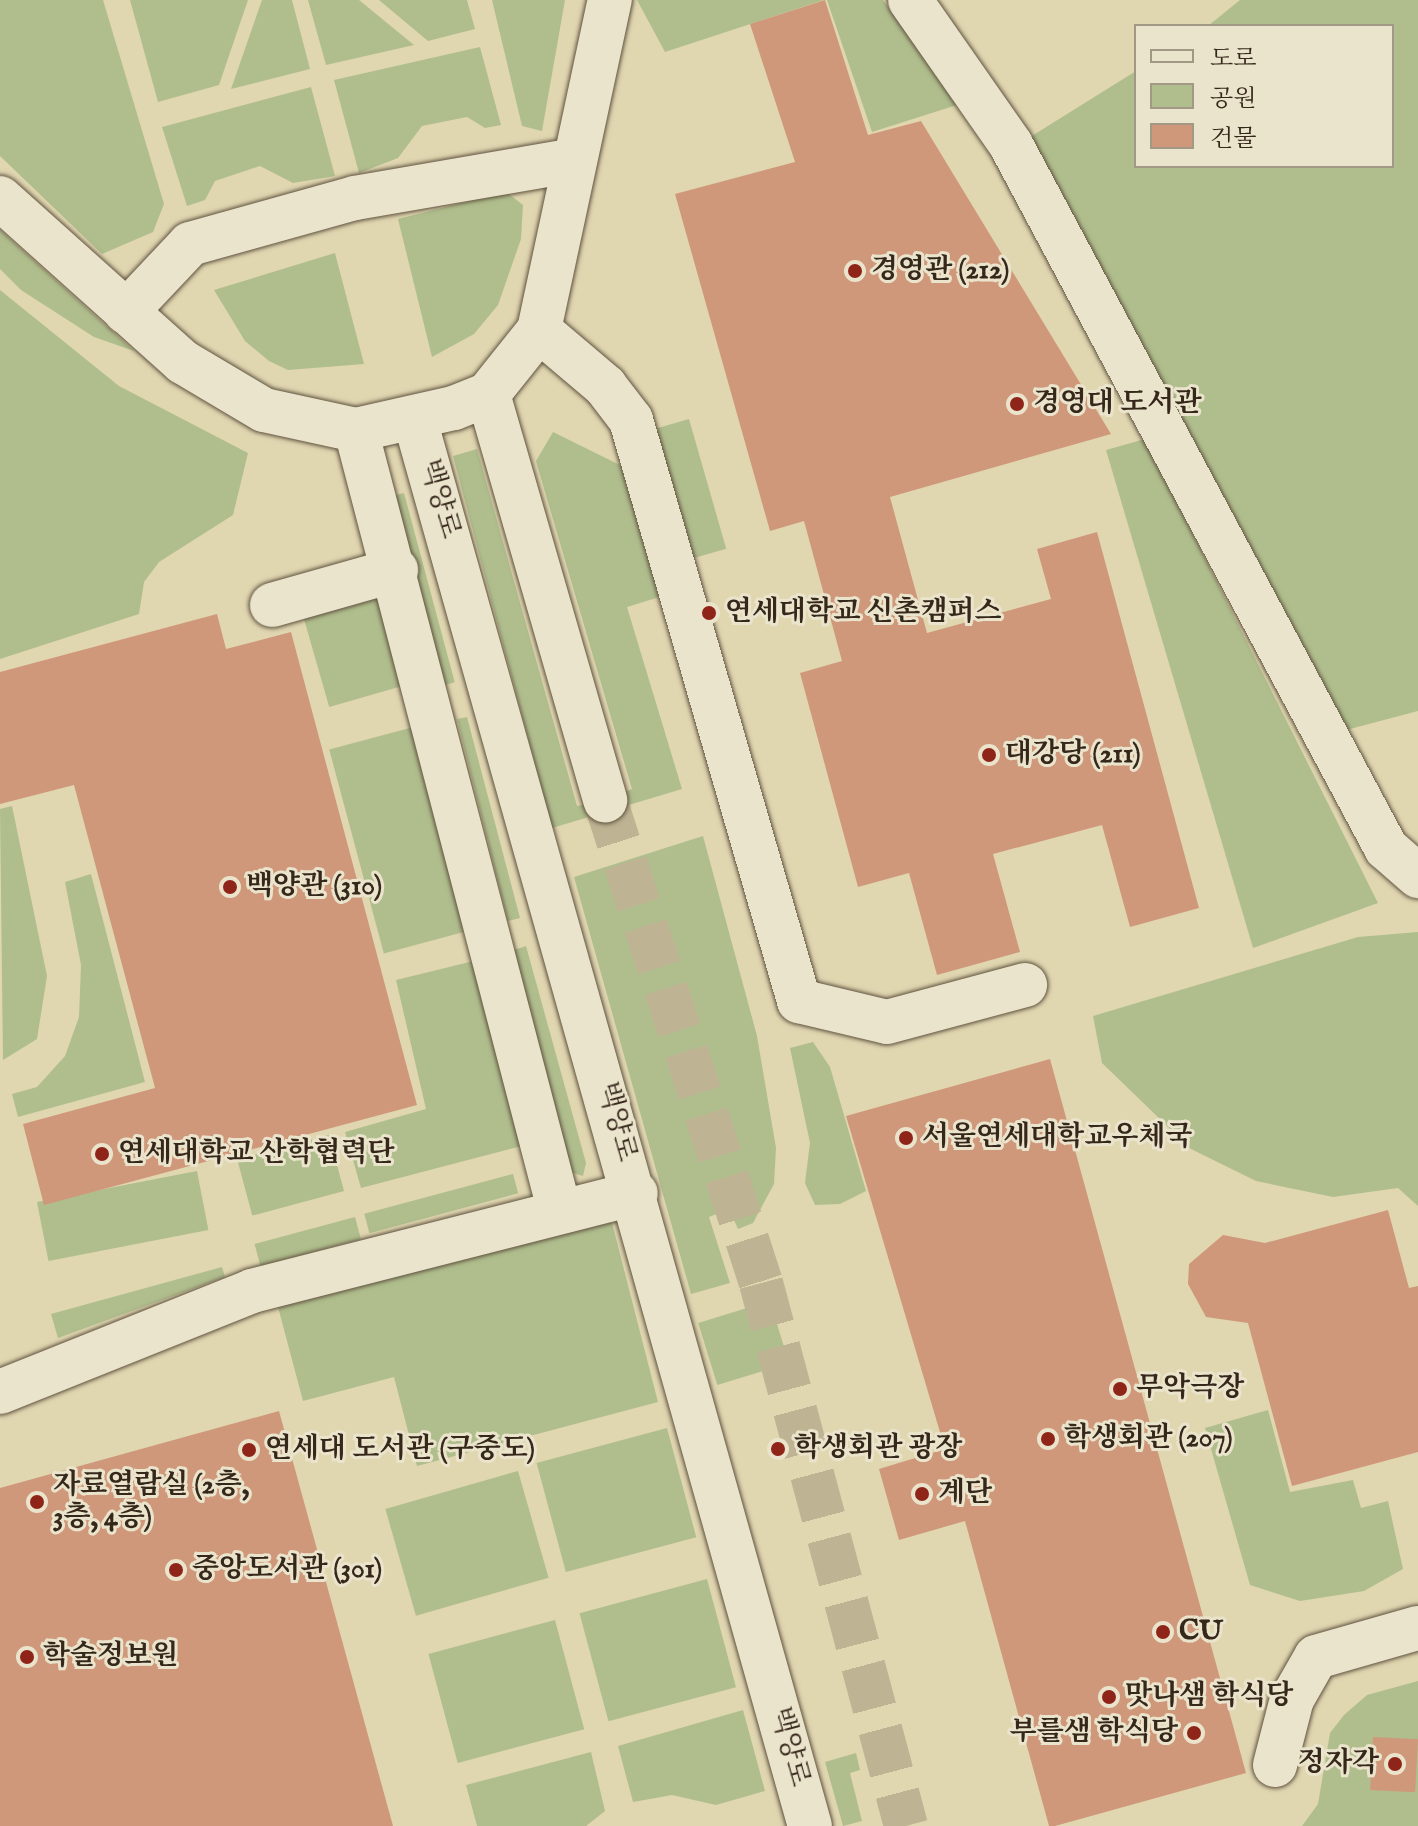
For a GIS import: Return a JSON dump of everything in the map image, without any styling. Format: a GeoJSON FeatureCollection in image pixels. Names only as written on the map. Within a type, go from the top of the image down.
{"type":"FeatureCollection","features":[{"type":"Feature","properties":{"kind":"street"},"geometry":{"type":"LineString","coordinates":[[0,198],[183,362],[264,410],[356,430],[415,420],[488,394],[539,330],[610,0]]}},
{"type":"Feature","properties":{"kind":"street"},"geometry":{"type":"LineString","coordinates":[[910,0],[1011,145],[1386,848],[1418,876]]}},
{"type":"Feature","properties":{"kind":"street"},"geometry":{"type":"LineString","coordinates":[[126,312],[184,226],[574,160]]}},
{"type":"Feature","properties":{"kind":"street"},"geometry":{"type":"LineString","coordinates":[[539,330],[605,386],[631,420],[799,1001],[887,1022],[1025,985]]}},
{"type":"Feature","properties":{"kind":"street"},"geometry":{"type":"LineString","coordinates":[[488,394],[605,800]]}},
{"type":"Feature","properties":{"kind":"street","name":"백양로"},"geometry":{"type":"LineString","coordinates":[[415,420],[636,1193],[810,1826]]}},
{"type":"Feature","properties":{"kind":"street"},"geometry":{"type":"LineString","coordinates":[[356,430],[396,570],[559,1209]]}},
{"type":"Feature","properties":{"kind":"street"},"geometry":{"type":"LineString","coordinates":[[272,605],[396,570]]}},
{"type":"Feature","properties":{"kind":"street"},"geometry":{"type":"LineString","coordinates":[[0,1392],[252,1291],[559,1209],[636,1193]]}},
{"type":"Feature","properties":{"kind":"street"},"geometry":{"type":"LineString","coordinates":[[1275,1765],[1292,1699],[1316,1657],[1418,1628]]}},
{"type":"Feature","properties":{"kind":"green space"},"geometry":{"type":"Polygon","coordinates":[[[0,0],[103,0],[164,204],[153,232],[102,254],[0,156],[0,0]]]}},
{"type":"Feature","properties":{"kind":"green space"},"geometry":{"type":"Polygon","coordinates":[[[130,0],[248,0],[219,85],[158,102],[130,0]]]}},
{"type":"Feature","properties":{"kind":"green space"},"geometry":{"type":"Polygon","coordinates":[[[262,0],[292,0],[310,69],[231,89],[262,0]]]}},
{"type":"Feature","properties":{"kind":"green space"},"geometry":{"type":"Polygon","coordinates":[[[308,0],[359,0],[414,45],[326,65],[308,0]]]}},
{"type":"Feature","properties":{"kind":"green space"},"geometry":{"type":"Polygon","coordinates":[[[379,0],[467,0],[475,29],[428,41],[379,0]]]}},
{"type":"Feature","properties":{"kind":"green space"},"geometry":{"type":"Polygon","coordinates":[[[492,0],[565,0],[542,131],[522,126],[492,0]]]}},
{"type":"Feature","properties":{"kind":"green space"},"geometry":{"type":"Polygon","coordinates":[[[637,0],[824,0],[665,52],[637,0]]]}},
{"type":"Feature","properties":{"kind":"green space"},"geometry":{"type":"Polygon","coordinates":[[[827,0],[883,0],[960,104],[872,132],[827,0]]]}},
{"type":"Feature","properties":{"kind":"green space"},"geometry":{"type":"Polygon","coordinates":[[[1240,0],[1418,0],[1418,711],[1346,730],[1027,139],[1134,72],[1134,168],[1394,168],[1394,24],[1210,24],[1240,0]]]}},
{"type":"Feature","properties":{"kind":"green space"},"geometry":{"type":"Polygon","coordinates":[[[480,47],[501,125],[485,128],[467,117],[422,126],[398,158],[359,173],[334,80],[480,47]]]}},
{"type":"Feature","properties":{"kind":"green space"},"geometry":{"type":"Polygon","coordinates":[[[311,87],[335,176],[293,183],[260,166],[215,181],[205,200],[187,206],[162,127],[311,87]]]}},
{"type":"Feature","properties":{"kind":"green space"},"geometry":{"type":"Polygon","coordinates":[[[506,192],[523,205],[521,239],[498,305],[474,334],[432,357],[398,219],[506,192]]]}},
{"type":"Feature","properties":{"kind":"green space"},"geometry":{"type":"Polygon","coordinates":[[[0,230],[134,351],[94,337],[21,290],[0,269],[0,230]]]}},
{"type":"Feature","properties":{"kind":"green space"},"geometry":{"type":"Polygon","coordinates":[[[335,253],[364,364],[288,370],[269,361],[245,341],[214,290],[335,253]]]}},
{"type":"Feature","properties":{"kind":"green space"},"geometry":{"type":"Polygon","coordinates":[[[0,290],[119,386],[248,453],[233,515],[159,562],[144,582],[139,614],[0,659],[0,290]]]}},
{"type":"Feature","properties":{"kind":"green space"},"geometry":{"type":"Polygon","coordinates":[[[689,419],[726,549],[684,561],[647,431],[689,419]]]}},
{"type":"Feature","properties":{"kind":"green space"},"geometry":{"type":"Polygon","coordinates":[[[553,432],[632,471],[666,595],[627,607],[682,789],[552,828],[453,456],[477,449],[577,806],[605,800],[632,789],[536,461],[553,432]]]}},
{"type":"Feature","properties":{"kind":"green space"},"geometry":{"type":"Polygon","coordinates":[[[1145,439],[1378,903],[1253,948],[1106,450],[1145,439]]]}},
{"type":"Feature","properties":{"kind":"green space"},"geometry":{"type":"Polygon","coordinates":[[[404,493],[455,682],[441,686],[390,497],[404,493]]]}},
{"type":"Feature","properties":{"kind":"green space"},"geometry":{"type":"Polygon","coordinates":[[[386,593],[412,683],[329,707],[303,617],[386,593]]]}},
{"type":"Feature","properties":{"kind":"green space"},"geometry":{"type":"Polygon","coordinates":[[[467,717],[520,918],[508,921],[457,719],[467,717]]]}},
{"type":"Feature","properties":{"kind":"green space"},"geometry":{"type":"Polygon","coordinates":[[[421,725],[476,929],[384,953],[329,750],[421,725]]]}},
{"type":"Feature","properties":{"kind":"green space"},"geometry":{"type":"Polygon","coordinates":[[[12,806],[47,976],[37,1039],[3,1060],[0,809],[12,806]]]}},
{"type":"Feature","properties":{"kind":"green space"},"geometry":{"type":"Polygon","coordinates":[[[703,836],[757,1036],[776,1148],[774,1184],[753,1223],[738,1229],[729,1209],[709,1217],[730,1283],[691,1294],[574,877],[703,836]]]}},
{"type":"Feature","properties":{"kind":"green space"},"geometry":{"type":"Polygon","coordinates":[[[91,874],[145,1082],[18,1117],[12,1094],[37,1087],[65,1056],[79,1017],[81,965],[65,882],[91,874]]]}},
{"type":"Feature","properties":{"kind":"green space"},"geometry":{"type":"Polygon","coordinates":[[[1418,932],[1418,1206],[1398,1188],[1333,1197],[1256,1181],[1191,1149],[1102,1063],[1093,1016],[1358,937],[1418,932]]]}},
{"type":"Feature","properties":{"kind":"green space"},"geometry":{"type":"Polygon","coordinates":[[[526,946],[586,1163],[583,1176],[570,1172],[508,952],[526,946]]]}},
{"type":"Feature","properties":{"kind":"green space"},"geometry":{"type":"Polygon","coordinates":[[[486,958],[533,1143],[361,1188],[345,1132],[426,1109],[396,980],[486,958]]]}},
{"type":"Feature","properties":{"kind":"green space"},"geometry":{"type":"Polygon","coordinates":[[[813,1042],[830,1067],[866,1191],[840,1204],[815,1205],[805,1183],[810,1143],[790,1048],[813,1042]]]}},
{"type":"Feature","properties":{"kind":"green space"},"geometry":{"type":"Polygon","coordinates":[[[329,1135],[344,1191],[252,1216],[237,1160],[329,1135]]]}},
{"type":"Feature","properties":{"kind":"green space"},"geometry":{"type":"Polygon","coordinates":[[[197,1171],[208,1230],[48,1261],[37,1202],[197,1171]]]}},
{"type":"Feature","properties":{"kind":"green space"},"geometry":{"type":"Polygon","coordinates":[[[513,1174],[518,1193],[369,1233],[364,1214],[513,1174]]]}},
{"type":"Feature","properties":{"kind":"green space"},"geometry":{"type":"Polygon","coordinates":[[[355,1217],[361,1239],[260,1266],[255,1244],[355,1217]]]}},
{"type":"Feature","properties":{"kind":"green space"},"geometry":{"type":"Polygon","coordinates":[[[611,1219],[658,1402],[417,1466],[394,1377],[303,1401],[278,1307],[611,1219]]]}},
{"type":"Feature","properties":{"kind":"green space"},"geometry":{"type":"Polygon","coordinates":[[[222,1267],[225,1277],[58,1338],[51,1314],[222,1267]]]}},
{"type":"Feature","properties":{"kind":"green space"},"geometry":{"type":"Polygon","coordinates":[[[770,1301],[789,1363],[717,1385],[698,1323],[770,1301]]]}},
{"type":"Feature","properties":{"kind":"green space"},"geometry":{"type":"Polygon","coordinates":[[[1268,1410],[1290,1492],[1353,1480],[1361,1508],[1388,1501],[1403,1569],[1364,1591],[1300,1601],[1250,1585],[1205,1428],[1268,1410]]]}},
{"type":"Feature","properties":{"kind":"green space"},"geometry":{"type":"Polygon","coordinates":[[[667,1428],[696,1537],[566,1572],[537,1463],[667,1428]]]}},
{"type":"Feature","properties":{"kind":"green space"},"geometry":{"type":"Polygon","coordinates":[[[518,1471],[549,1578],[416,1616],[385,1509],[518,1471]]]}},
{"type":"Feature","properties":{"kind":"green space"},"geometry":{"type":"Polygon","coordinates":[[[707,1579],[736,1687],[608,1721],[579,1613],[707,1579]]]}},
{"type":"Feature","properties":{"kind":"green space"},"geometry":{"type":"Polygon","coordinates":[[[555,1620],[584,1729],[458,1763],[428,1654],[555,1620]]]}},
{"type":"Feature","properties":{"kind":"green space"},"geometry":{"type":"Polygon","coordinates":[[[1418,1681],[1418,1826],[1302,1826],[1318,1804],[1330,1733],[1344,1715],[1367,1695],[1418,1681]]]}},
{"type":"Feature","properties":{"kind":"green space"},"geometry":{"type":"Polygon","coordinates":[[[743,1710],[765,1791],[716,1805],[672,1795],[633,1802],[618,1746],[743,1710]]]}},
{"type":"Feature","properties":{"kind":"green space"},"geometry":{"type":"Polygon","coordinates":[[[591,1752],[605,1811],[586,1826],[477,1826],[466,1785],[591,1752]]]}},
{"type":"Feature","properties":{"kind":"green space"},"geometry":{"type":"Polygon","coordinates":[[[856,1753],[860,1770],[850,1773],[862,1821],[843,1826],[825,1762],[856,1753]]]}},
{"type":"Feature","properties":{"kind":"building"},"geometry":{"type":"Polygon","coordinates":[[[825,0],[868,135],[921,121],[1111,434],[890,497],[927,633],[1051,599],[1037,549],[1097,532],[1199,908],[1130,927],[1102,825],[993,854],[1020,952],[937,975],[909,873],[858,887],[800,673],[842,661],[804,521],[770,531],[675,194],[795,162],[750,24],[825,0]]]}},
{"type":"Feature","properties":{"kind":"building","name":"백양관 (310)"},"geometry":{"type":"Polygon","coordinates":[[[217,614],[226,649],[291,632],[417,1105],[44,1205],[23,1124],[155,1088],[74,785],[0,804],[0,672],[217,614]]]}},
{"type":"Feature","properties":{"kind":"building","name":"학생회관 (207)"},"geometry":{"type":"Polygon","coordinates":[[[1050,1059],[1246,1773],[1055,1826],[1049,1826],[965,1521],[899,1540],[879,1469],[945,1449],[846,1116],[1050,1059]]]}},
{"type":"Feature","properties":{"kind":"building"},"geometry":{"type":"Polygon","coordinates":[[[1388,1210],[1409,1288],[1418,1286],[1418,1452],[1292,1486],[1248,1323],[1206,1317],[1188,1284],[1189,1264],[1223,1235],[1265,1243],[1388,1210]]]}},
{"type":"Feature","properties":{"kind":"building","name":"중앙도서관 (301)"},"geometry":{"type":"Polygon","coordinates":[[[279,1411],[393,1826],[0,1826],[0,1488],[279,1411]]]}},
{"type":"Feature","properties":{"kind":"building","name":"정자각"},"geometry":{"type":"Polygon","coordinates":[[[1373,1737],[1418,1739],[1415,1792],[1370,1790],[1373,1737]]]}},
{"type":"Feature","properties":{"kind":"tunnel"},"geometry":{"type":"LineString","coordinates":[[605,800],[761,1283],[906,1826]]}},
{"type":"Feature","properties":{"kind":"place","name":"경영관 (212)"},"geometry":{"type":"Point","coordinates":[855,271]}},
{"type":"Feature","properties":{"kind":"place","name":"경영대 도서관"},"geometry":{"type":"Point","coordinates":[1017,404]}},
{"type":"Feature","properties":{"kind":"place","name":"연세대학교 신촌캠퍼스"},"geometry":{"type":"Point","coordinates":[709,613]}},
{"type":"Feature","properties":{"kind":"place","name":"대강당 (211)"},"geometry":{"type":"Point","coordinates":[989,755]}},
{"type":"Feature","properties":{"kind":"place","name":"백양관 (310)"},"geometry":{"type":"Point","coordinates":[230,887]}},
{"type":"Feature","properties":{"kind":"place","name":"서울연세대학교우체국"},"geometry":{"type":"Point","coordinates":[906,1138]}},
{"type":"Feature","properties":{"kind":"place","name":"연세대학교 산학협력단"},"geometry":{"type":"Point","coordinates":[102,1154]}},
{"type":"Feature","properties":{"kind":"place","name":"무악극장"},"geometry":{"type":"Point","coordinates":[1120,1389]}},
{"type":"Feature","properties":{"kind":"place","name":"학생회관 (207)"},"geometry":{"type":"Point","coordinates":[1048,1439]}},
{"type":"Feature","properties":{"kind":"place","name":"학생회관 광장"},"geometry":{"type":"Point","coordinates":[778,1449]}},
{"type":"Feature","properties":{"kind":"place","name":"연세대 도서관 (구중도)"},"geometry":{"type":"Point","coordinates":[249,1450]}},
{"type":"Feature","properties":{"kind":"place","name":"계단"},"geometry":{"type":"Point","coordinates":[922,1494]}},
{"type":"Feature","properties":{"kind":"place","name":"자료열람실 (2층, 3층, 4층)"},"geometry":{"type":"Point","coordinates":[37,1502]}},
{"type":"Feature","properties":{"kind":"place","name":"중앙도서관 (301)"},"geometry":{"type":"Point","coordinates":[176,1570]}},
{"type":"Feature","properties":{"kind":"place","name":"CU"},"geometry":{"type":"Point","coordinates":[1163,1632]}},
{"type":"Feature","properties":{"kind":"place","name":"학술정보원"},"geometry":{"type":"Point","coordinates":[27,1657]}},
{"type":"Feature","properties":{"kind":"place","name":"맛나샘 학식당"},"geometry":{"type":"Point","coordinates":[1109,1697]}},
{"type":"Feature","properties":{"kind":"place","name":"부를샘 학식당"},"geometry":{"type":"Point","coordinates":[1194,1733]}},
{"type":"Feature","properties":{"kind":"place","name":"정자각"},"geometry":{"type":"Point","coordinates":[1395,1764]}}]}
